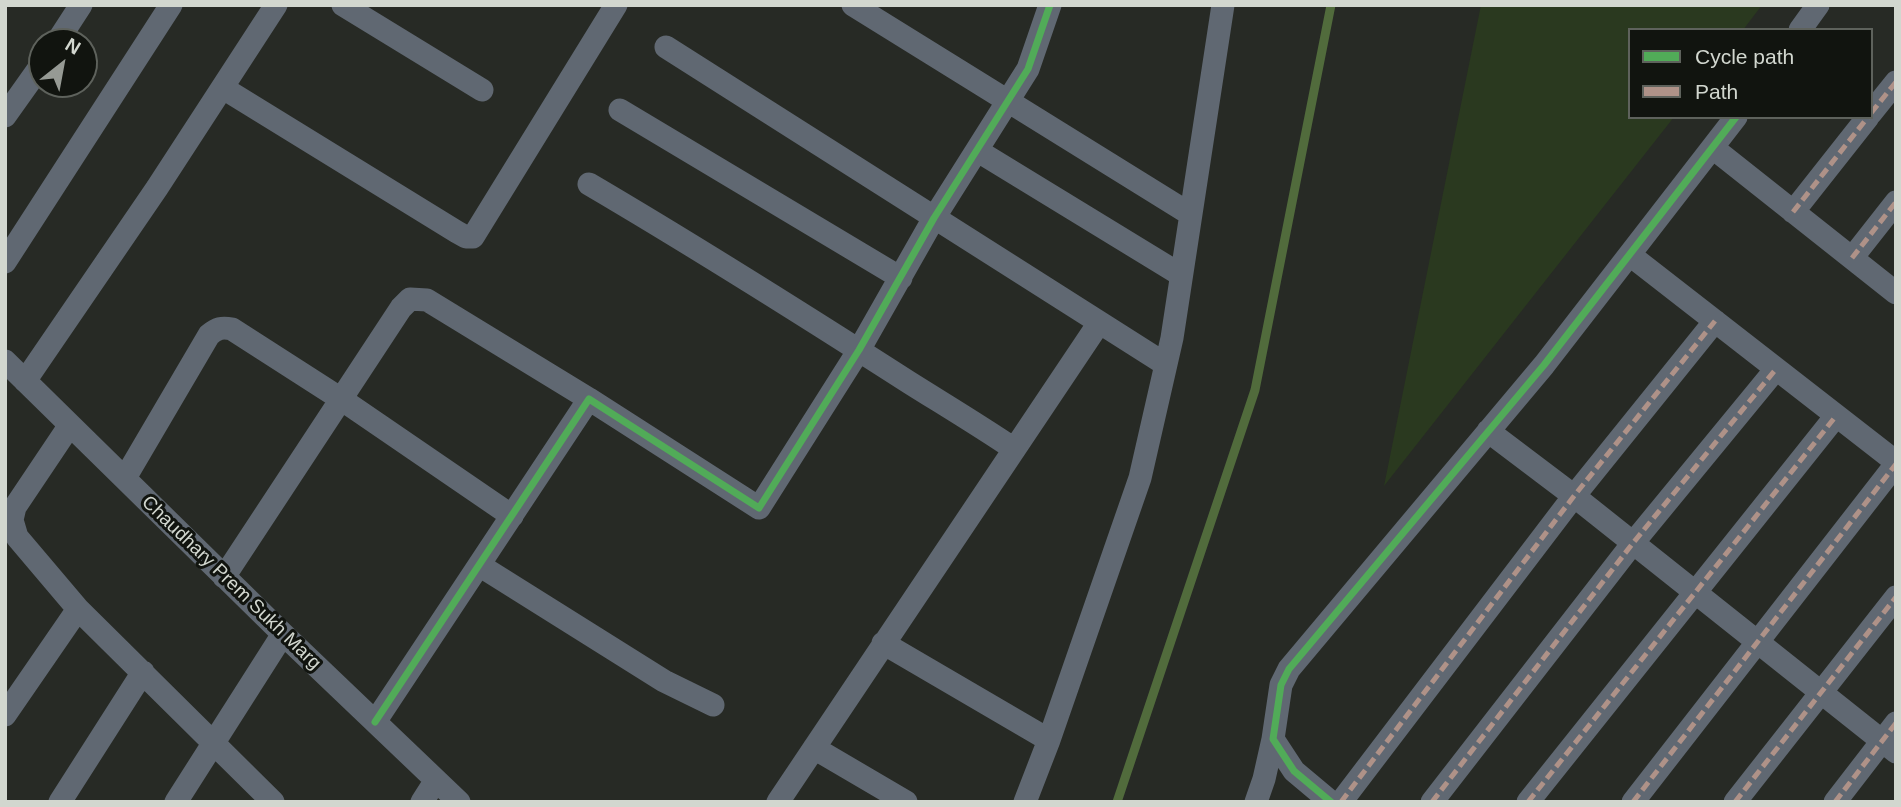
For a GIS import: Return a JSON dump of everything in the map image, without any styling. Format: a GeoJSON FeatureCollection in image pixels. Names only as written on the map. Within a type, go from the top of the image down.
{"type":"FeatureCollection","features":[{"type":"Feature","properties":{"kind":"street"},"geometry":{"type":"LineString","coordinates":[[66,28],[81,5]]}},
{"type":"Feature","properties":{"kind":"street"},"geometry":{"type":"LineString","coordinates":[[5,262],[171,5]]}},
{"type":"Feature","properties":{"kind":"street"},"geometry":{"type":"LineString","coordinates":[[25,381],[158,188],[276,5]]}},
{"type":"Feature","properties":{"kind":"street"},"geometry":{"type":"LineString","coordinates":[[343,5],[482,90]]}},
{"type":"Feature","properties":{"kind":"street"},"geometry":{"type":"LineString","coordinates":[[223,88],[457,232],[473,237],[616,5]]}},
{"type":"Feature","properties":{"kind":"street"},"geometry":{"type":"LineString","coordinates":[[853,5],[1190,214]]}},
{"type":"Feature","properties":{"kind":"street"},"geometry":{"type":"LineString","coordinates":[[224,577],[401,309],[410,299],[417,298],[426,300],[589,399],[759,508],[859,350],[934,218],[1028,69],[1050,5]]}},
{"type":"Feature","properties":{"kind":"street"},"geometry":{"type":"LineString","coordinates":[[1025,802],[1140,478],[1181,275],[1223,5]]}},
{"type":"Feature","properties":{"kind":"street"},"geometry":{"type":"LineString","coordinates":[[1801,28],[1818,5]]}},
{"type":"Feature","properties":{"kind":"street"},"geometry":{"type":"LineString","coordinates":[[666,47],[1165,364]]}},
{"type":"Feature","properties":{"kind":"street"},"geometry":{"type":"LineString","coordinates":[[1873,111],[1896,82]]}},
{"type":"Feature","properties":{"kind":"street"},"geometry":{"type":"LineString","coordinates":[[5,116],[28,84]]}},
{"type":"Feature","properties":{"kind":"street"},"geometry":{"type":"LineString","coordinates":[[620,110],[901,278]]}},
{"type":"Feature","properties":{"kind":"street"},"geometry":{"type":"LineString","coordinates":[[1256,802],[1273,738],[1281,685],[1289,670],[1544,365],[1735,119]]}},
{"type":"Feature","properties":{"kind":"street"},"geometry":{"type":"LineString","coordinates":[[1793,212],[1866,119]]}},
{"type":"Feature","properties":{"kind":"street"},"geometry":{"type":"LineString","coordinates":[[1713,148],[1896,293]]}},
{"type":"Feature","properties":{"kind":"street"},"geometry":{"type":"LineString","coordinates":[[978,151],[1181,275]]}},
{"type":"Feature","properties":{"kind":"street"},"geometry":{"type":"LineString","coordinates":[[589,184],[686,241],[1014,449]]}},
{"type":"Feature","properties":{"kind":"street"},"geometry":{"type":"LineString","coordinates":[[1852,258],[1896,202]]}},
{"type":"Feature","properties":{"kind":"street"},"geometry":{"type":"LineString","coordinates":[[1630,255],[1896,463],[1633,802]]}},
{"type":"Feature","properties":{"kind":"street"},"geometry":{"type":"LineString","coordinates":[[1341,802],[1574,496],[1715,321]]}},
{"type":"Feature","properties":{"kind":"street"},"geometry":{"type":"LineString","coordinates":[[778,802],[1099,323]]}},
{"type":"Feature","properties":{"kind":"street"},"geometry":{"type":"LineString","coordinates":[[125,478],[209,335],[224,327],[232,329],[341,399],[512,516]]}},
{"type":"Feature","properties":{"kind":"street","name":"Chaudhary Prem Sukh Marg"},"geometry":{"type":"LineString","coordinates":[[5,361],[224,577],[459,802]]}},
{"type":"Feature","properties":{"kind":"street"},"geometry":{"type":"LineString","coordinates":[[1433,802],[1633,543],[1776,369]]}},
{"type":"Feature","properties":{"kind":"street"},"geometry":{"type":"LineString","coordinates":[[375,722],[589,399]]}},
{"type":"Feature","properties":{"kind":"street"},"geometry":{"type":"LineString","coordinates":[[1528,802],[1836,415]]}},
{"type":"Feature","properties":{"kind":"street"},"geometry":{"type":"LineString","coordinates":[[70,425],[15,507],[12,520],[17,537],[78,609],[273,802]]}},
{"type":"Feature","properties":{"kind":"street"},"geometry":{"type":"LineString","coordinates":[[1488,431],[1574,496],[1888,747]]}},
{"type":"Feature","properties":{"kind":"street"},"geometry":{"type":"LineString","coordinates":[[479,565],[664,681],[713,705]]}},
{"type":"Feature","properties":{"kind":"street"},"geometry":{"type":"LineString","coordinates":[[1735,802],[1896,597]]}},
{"type":"Feature","properties":{"kind":"street"},"geometry":{"type":"LineString","coordinates":[[5,715],[78,609]]}},
{"type":"Feature","properties":{"kind":"street"},"geometry":{"type":"LineString","coordinates":[[176,802],[283,634]]}},
{"type":"Feature","properties":{"kind":"street"},"geometry":{"type":"LineString","coordinates":[[883,643],[1049,740]]}},
{"type":"Feature","properties":{"kind":"street"},"geometry":{"type":"LineString","coordinates":[[60,802],[143,672]]}},
{"type":"Feature","properties":{"kind":"street"},"geometry":{"type":"LineString","coordinates":[[1835,802],[1888,747],[1896,723]]}},
{"type":"Feature","properties":{"kind":"street"},"geometry":{"type":"LineString","coordinates":[[1273,738],[1294,771],[1331,802]]}},
{"type":"Feature","properties":{"kind":"street"},"geometry":{"type":"LineString","coordinates":[[814,748],[906,802]]}},
{"type":"Feature","properties":{"kind":"street"},"geometry":{"type":"LineString","coordinates":[[422,802],[436,780]]}},
{"type":"Feature","properties":{"kind":"green space"},"geometry":{"type":"Polygon","coordinates":[[[1481,5],[1762,5],[1745,28],[1628,28],[1628,119],[1672,119],[1384,486],[1481,5]]]}},
{"type":"Feature","properties":{"kind":"waterway"},"geometry":{"type":"LineString","coordinates":[[1117,802],[1255,390],[1331,5]]}},
{"type":"Feature","properties":{"kind":"marked path"},"geometry":{"type":"LineString","coordinates":[[1873,111],[1896,82]]}},
{"type":"Feature","properties":{"kind":"marked path"},"geometry":{"type":"LineString","coordinates":[[1793,212],[1866,119]]}},
{"type":"Feature","properties":{"kind":"marked path"},"geometry":{"type":"LineString","coordinates":[[1852,258],[1896,202]]}},
{"type":"Feature","properties":{"kind":"marked path"},"geometry":{"type":"LineString","coordinates":[[1341,802],[1574,496],[1715,321]]}},
{"type":"Feature","properties":{"kind":"marked path"},"geometry":{"type":"LineString","coordinates":[[1432,802],[1633,543],[1776,369]]}},
{"type":"Feature","properties":{"kind":"marked path"},"geometry":{"type":"LineString","coordinates":[[1528,802],[1836,416]]}},
{"type":"Feature","properties":{"kind":"marked path"},"geometry":{"type":"LineString","coordinates":[[1633,802],[1896,464]]}},
{"type":"Feature","properties":{"kind":"marked path"},"geometry":{"type":"LineString","coordinates":[[1735,802],[1896,597]]}},
{"type":"Feature","properties":{"kind":"marked path"},"geometry":{"type":"LineString","coordinates":[[1835,802],[1896,723]]}},
{"type":"Feature","properties":{"kind":"cycle path"},"geometry":{"type":"LineString","coordinates":[[375,722],[589,399],[759,508],[859,350],[934,218],[1028,69],[1050,5]]}},
{"type":"Feature","properties":{"kind":"cycle path"},"geometry":{"type":"LineString","coordinates":[[1331,802],[1294,771],[1273,739],[1281,685],[1289,669],[1544,365],[1734,119]]}}]}
